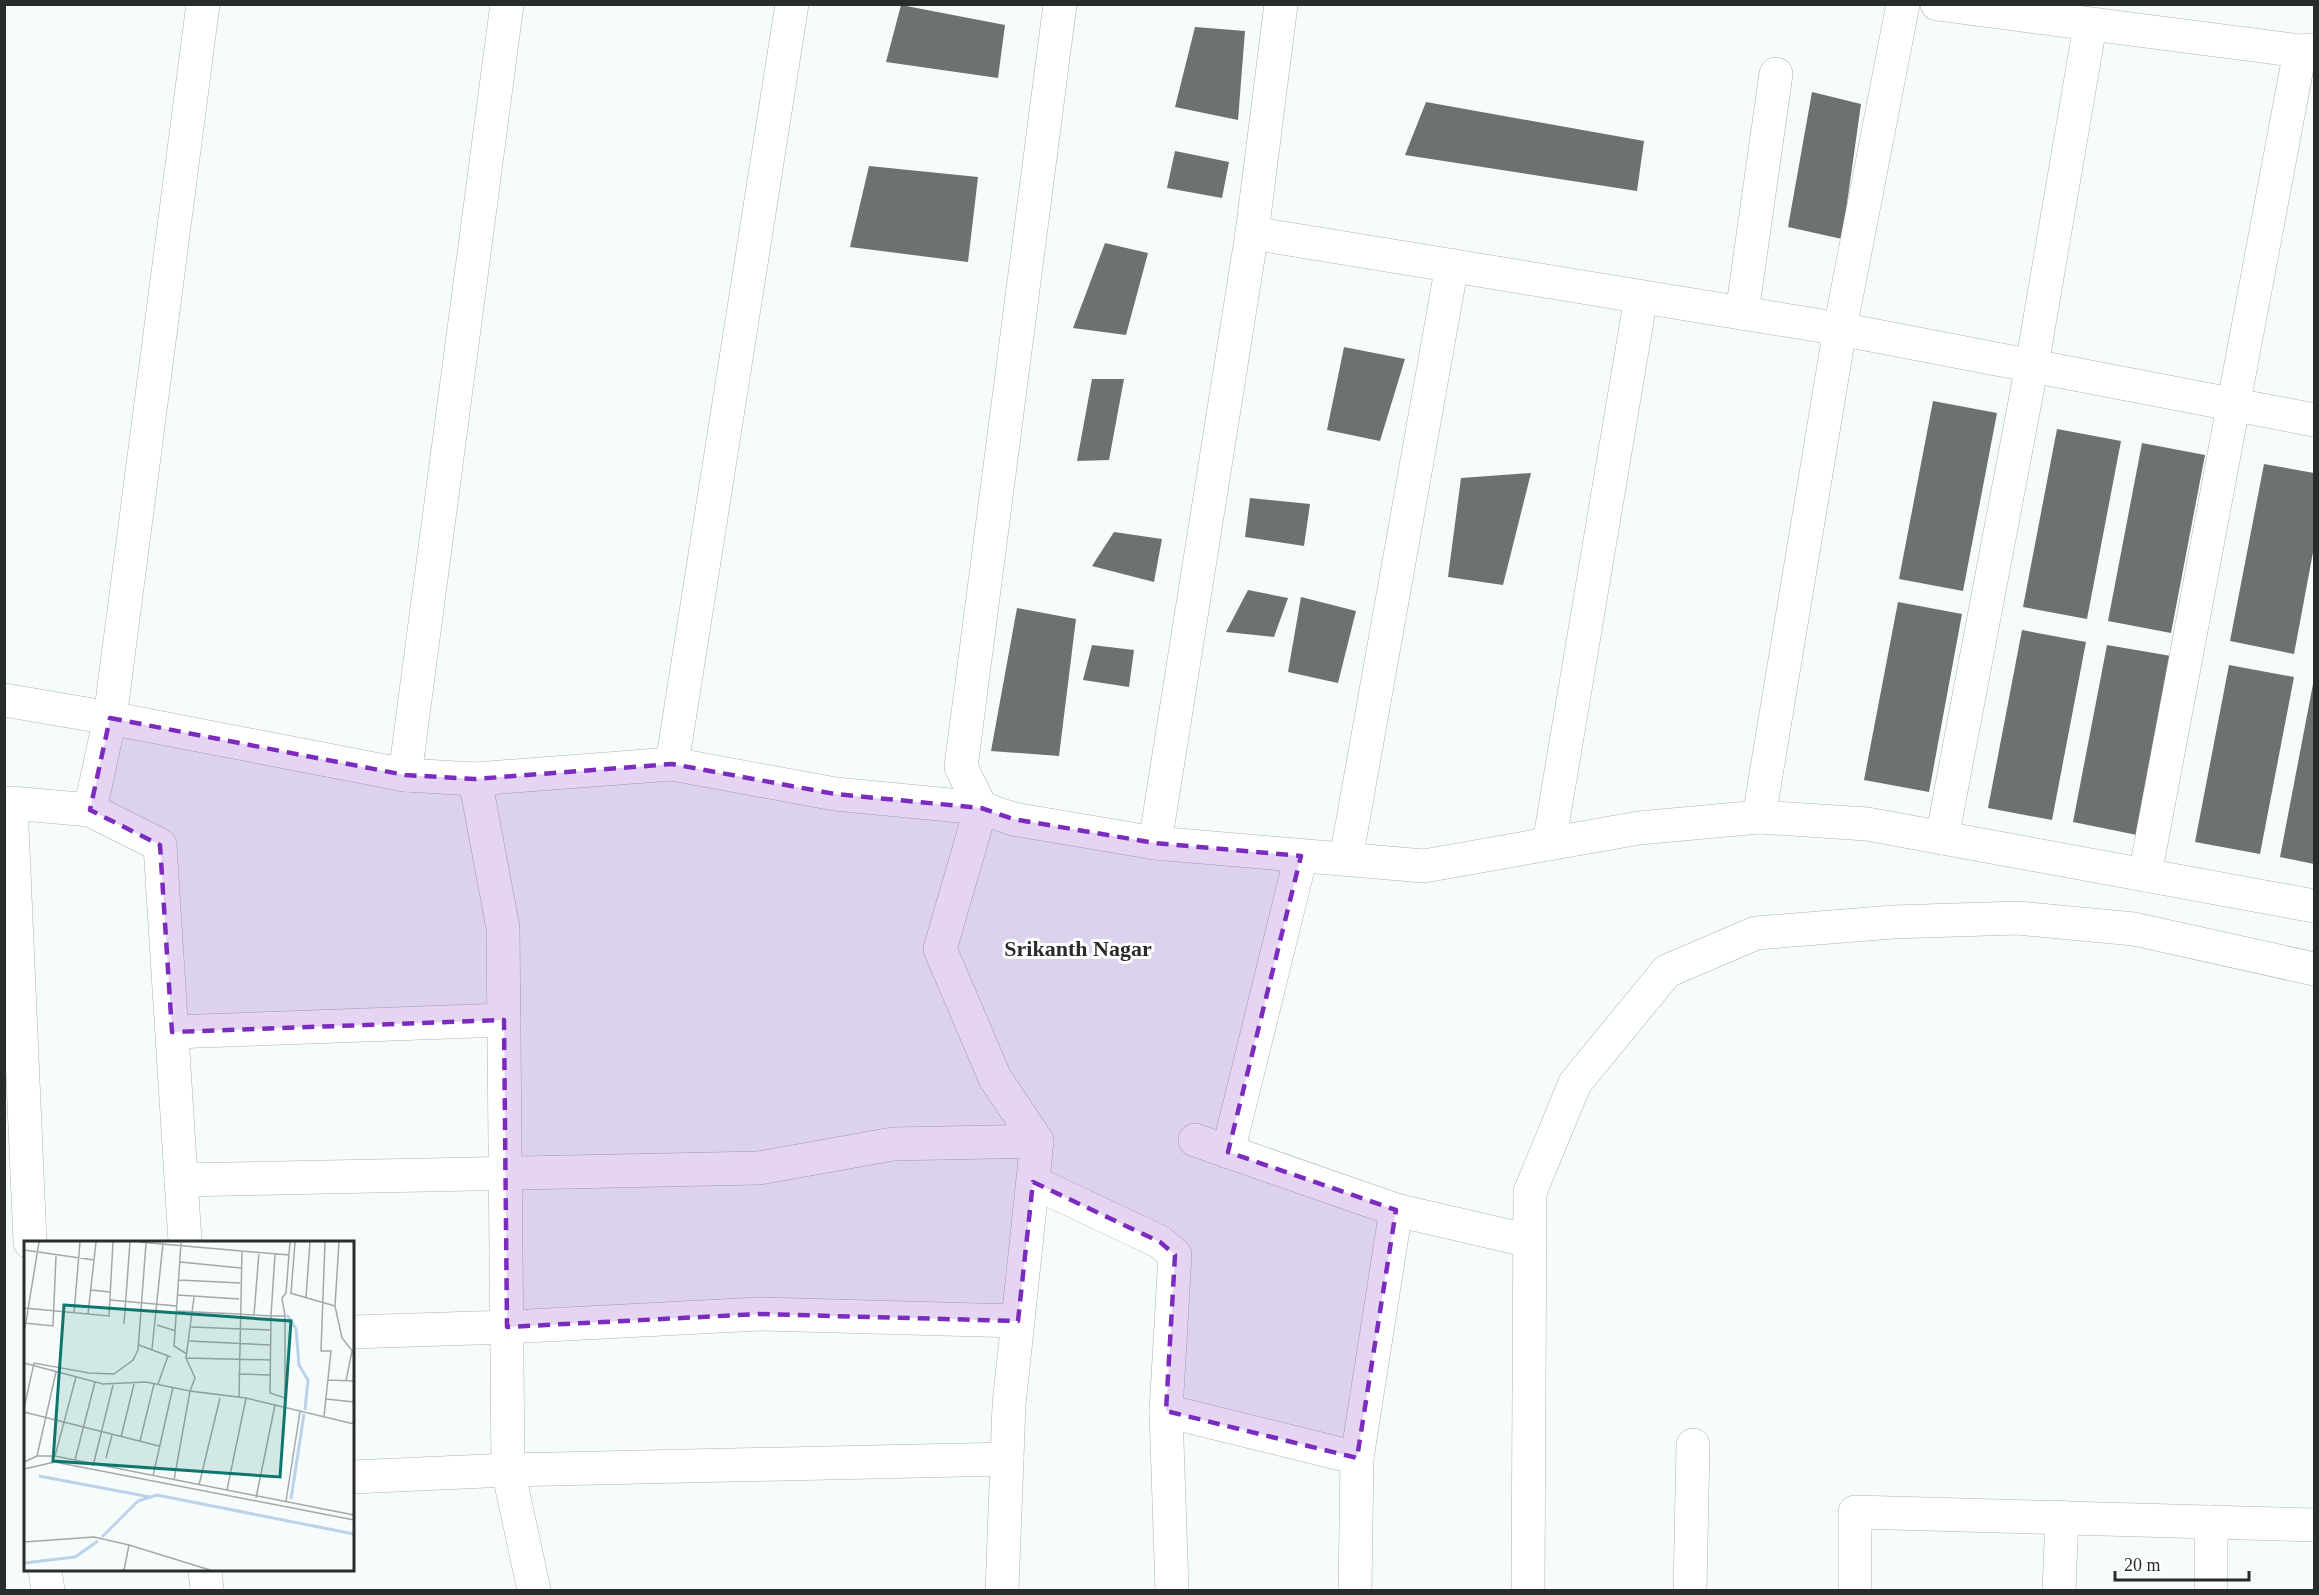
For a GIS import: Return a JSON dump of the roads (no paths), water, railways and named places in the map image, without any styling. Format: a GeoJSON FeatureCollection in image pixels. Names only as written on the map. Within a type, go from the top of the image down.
{"type":"FeatureCollection","features":[{"type":"Feature","properties":{"kind":"street"},"geometry":{"type":"LineString","coordinates":[[90,810],[110,718],[203,4]]}},
{"type":"Feature","properties":{"kind":"street"},"geometry":{"type":"LineString","coordinates":[[405,776],[507,4]]}},
{"type":"Feature","properties":{"kind":"street"},"geometry":{"type":"LineString","coordinates":[[672,764],[792,4]]}},
{"type":"Feature","properties":{"kind":"street"},"geometry":{"type":"LineString","coordinates":[[1002,1590],[1009,1406],[1037,1141],[995,1078],[940,949],[981,808],[961,767],[1060,4]]}},
{"type":"Feature","properties":{"kind":"street"},"geometry":{"type":"LineString","coordinates":[[1155,843],[1252,233],[1281,4]]}},
{"type":"Feature","properties":{"kind":"street"},"geometry":{"type":"LineString","coordinates":[[1759,817],[1840,329],[1903,4]]}},
{"type":"Feature","properties":{"kind":"street"},"geometry":{"type":"LineString","coordinates":[[1937,4],[2090,26],[2307,51],[2235,405],[2145,875]]}},
{"type":"Feature","properties":{"kind":"street"},"geometry":{"type":"LineString","coordinates":[[1942,838],[2032,365],[2090,26]]}},
{"type":"Feature","properties":{"kind":"street"},"geometry":{"type":"LineString","coordinates":[[1742,313],[1776,74]]}},
{"type":"Feature","properties":{"kind":"street"},"geometry":{"type":"LineString","coordinates":[[1252,233],[1840,329],[2314,420]]}},
{"type":"Feature","properties":{"kind":"street"},"geometry":{"type":"LineString","coordinates":[[1346,859],[1452,265]]}},
{"type":"Feature","properties":{"kind":"street"},"geometry":{"type":"LineString","coordinates":[[1549,844],[1641,297]]}},
{"type":"Feature","properties":{"kind":"street"},"geometry":{"type":"LineString","coordinates":[[4,700],[110,718],[405,776],[475,779],[672,764],[834,794],[981,808],[1013,819],[1155,843],[1425,866],[1639,828],[1759,817],[1867,824],[2314,906]]}},
{"type":"Feature","properties":{"kind":"street"},"geometry":{"type":"LineString","coordinates":[[475,779],[503,928],[508,1470],[534,1590]]}},
{"type":"Feature","properties":{"kind":"street"},"geometry":{"type":"LineString","coordinates":[[30,1241],[11,803],[90,810],[160,845],[185,1241]]}},
{"type":"Feature","properties":{"kind":"street"},"geometry":{"type":"LineString","coordinates":[[1228,1152],[1301,856]]}},
{"type":"Feature","properties":{"kind":"street"},"geometry":{"type":"LineString","coordinates":[[1528,1590],[1530,1192],[1575,1083],[1667,971],[1756,933],[1893,922],[2017,918],[2134,929],[2314,969]]}},
{"type":"Feature","properties":{"kind":"street"},"geometry":{"type":"LineString","coordinates":[[172,1032],[504,1020]]}},
{"type":"Feature","properties":{"kind":"street"},"geometry":{"type":"LineString","coordinates":[[1195,1140],[1396,1210],[1530,1241]]}},
{"type":"Feature","properties":{"kind":"street"},"geometry":{"type":"LineString","coordinates":[[181,1180],[759,1168],[892,1144],[1037,1141]]}},
{"type":"Feature","properties":{"kind":"street"},"geometry":{"type":"LineString","coordinates":[[1033,1182],[1160,1242],[1175,1255],[1166,1411],[1172,1590]]}},
{"type":"Feature","properties":{"kind":"street"},"geometry":{"type":"LineString","coordinates":[[1355,1590],[1357,1458],[1396,1210]]}},
{"type":"Feature","properties":{"kind":"street"},"geometry":{"type":"LineString","coordinates":[[354,1332],[507,1328],[759,1314],[1018,1322]]}},
{"type":"Feature","properties":{"kind":"street"},"geometry":{"type":"LineString","coordinates":[[1166,1411],[1357,1458]]}},
{"type":"Feature","properties":{"kind":"street"},"geometry":{"type":"LineString","coordinates":[[1690,1590],[1693,1445]]}},
{"type":"Feature","properties":{"kind":"street"},"geometry":{"type":"LineString","coordinates":[[354,1477],[508,1470],[1007,1459]]}},
{"type":"Feature","properties":{"kind":"street"},"geometry":{"type":"LineString","coordinates":[[1856,1590],[1855,1512],[2314,1524]]}},
{"type":"Feature","properties":{"kind":"street"},"geometry":{"type":"LineString","coordinates":[[2059,1590],[2062,1517]]}},
{"type":"Feature","properties":{"kind":"street"},"geometry":{"type":"LineString","coordinates":[[2211,1522],[2211,1590]]}},
{"type":"Feature","properties":{"kind":"street"},"geometry":{"type":"LineString","coordinates":[[45,1571],[48,1590]]}},
{"type":"Feature","properties":{"kind":"street"},"geometry":{"type":"LineString","coordinates":[[205,1571],[207,1590]]}},
{"type":"Feature","properties":{"kind":"district","name":"Srikanth Nagar"},"geometry":{"type":"Point","coordinates":[1078,948]}}]}
